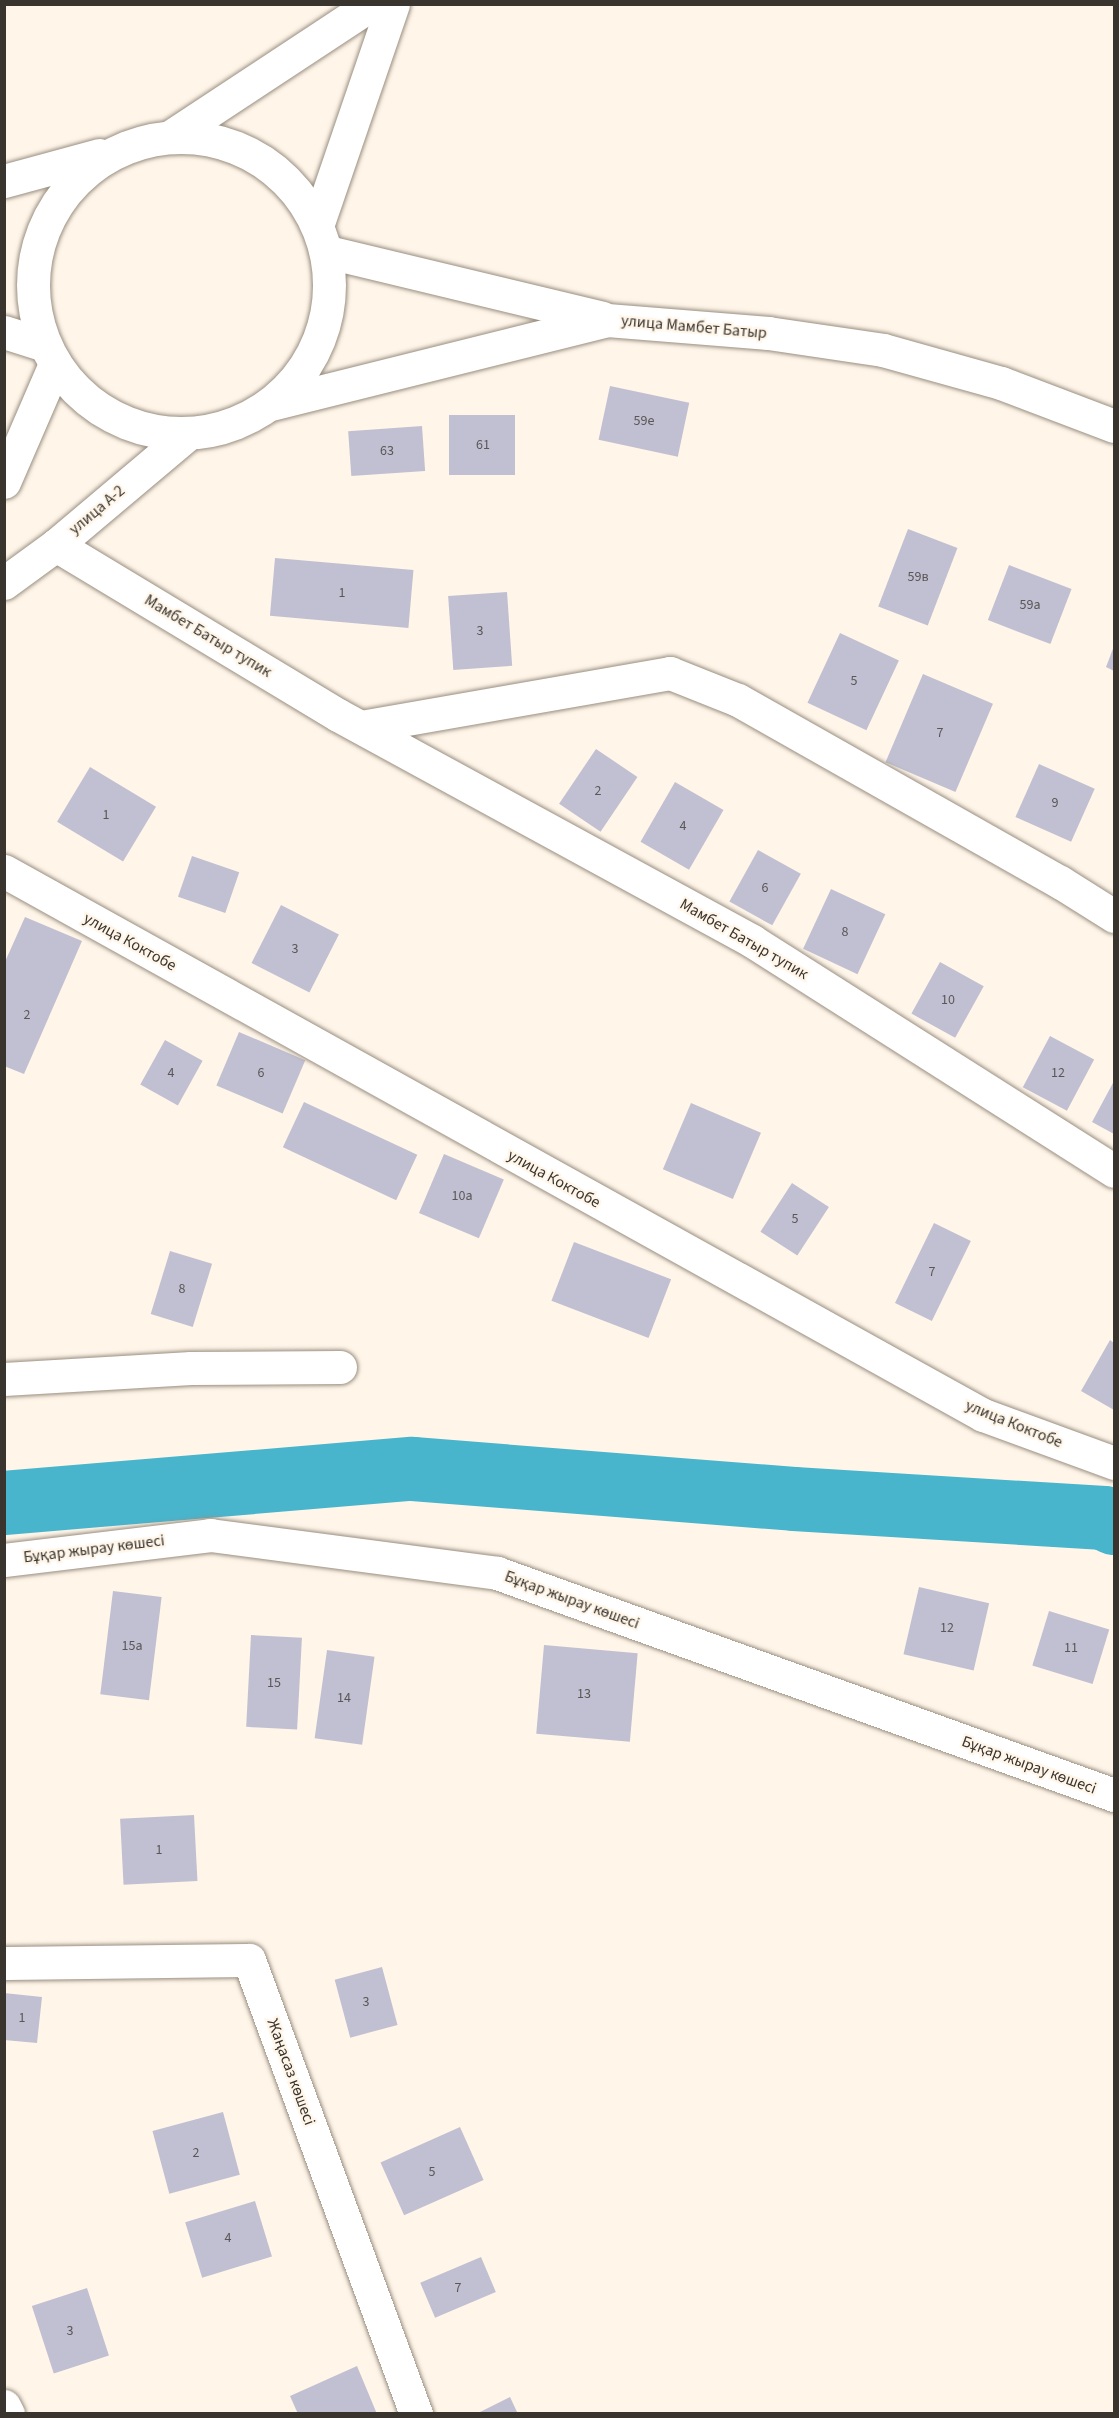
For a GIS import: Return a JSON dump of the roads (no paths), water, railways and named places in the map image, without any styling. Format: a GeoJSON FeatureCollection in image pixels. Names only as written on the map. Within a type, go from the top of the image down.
{"type":"FeatureCollection","features":[{"type":"Feature","properties":{"kind":"street"},"geometry":{"type":"LineString","coordinates":[[4,182],[173,135],[372,4]]}},
{"type":"Feature","properties":{"kind":"street"},"geometry":{"type":"LineString","coordinates":[[323,237],[393,4]]}},
{"type":"Feature","properties":{"kind":"street"},"geometry":{"type":"LineString","coordinates":[[110,153],[80,174],[56,203],[40,236],[33,273],[34,310],[50,354],[80,394],[112,417],[149,430],[188,434],[231,425],[271,404],[301,374],[322,336],[331,295],[323,237],[283,174],[233,143],[173,135]]}},
{"type":"Feature","properties":{"kind":"street"},"geometry":{"type":"LineString","coordinates":[[323,237],[607,320]]}},
{"type":"Feature","properties":{"kind":"street","name":"улица Мамбет Батыр"},"geometry":{"type":"LineString","coordinates":[[271,404],[607,320],[768,333],[884,350],[1001,383],[1114,426]]}},
{"type":"Feature","properties":{"kind":"street"},"geometry":{"type":"LineString","coordinates":[[4,332],[50,354]]}},
{"type":"Feature","properties":{"kind":"street"},"geometry":{"type":"LineString","coordinates":[[4,482],[50,354]]}},
{"type":"Feature","properties":{"kind":"street","name":"улица А-2"},"geometry":{"type":"LineString","coordinates":[[4,583],[56,545],[188,434]]}},
{"type":"Feature","properties":{"kind":"street","name":"Мамбет Батыр тупик"},"geometry":{"type":"LineString","coordinates":[[56,545],[361,727],[753,941],[1114,1171]]}},
{"type":"Feature","properties":{"kind":"street"},"geometry":{"type":"LineString","coordinates":[[361,727],[670,673],[738,700],[1060,882],[1114,916]]}},
{"type":"Feature","properties":{"kind":"street","name":"улица Коктобе"},"geometry":{"type":"LineString","coordinates":[[4,871],[983,1415],[1114,1463]]}},
{"type":"Feature","properties":{"kind":"street"},"geometry":{"type":"LineString","coordinates":[[4,1379],[191,1368],[340,1367]]}},
{"type":"Feature","properties":{"kind":"street","name":"Бұқар жырау көшесі"},"geometry":{"type":"LineString","coordinates":[[4,1560],[210,1535],[497,1573],[1114,1795]]}},
{"type":"Feature","properties":{"kind":"street","name":"Жаңасаз көшесі"},"geometry":{"type":"LineString","coordinates":[[4,1963],[249,1960],[416,2414]]}},
{"type":"Feature","properties":{"kind":"street"},"geometry":{"type":"LineString","coordinates":[[4,2406],[8,2414]]}},
{"type":"Feature","properties":{"kind":"waterway"},"geometry":{"type":"LineString","coordinates":[[4,1503],[413,1469],[794,1499],[1104,1518],[1114,1523]]}}]}
